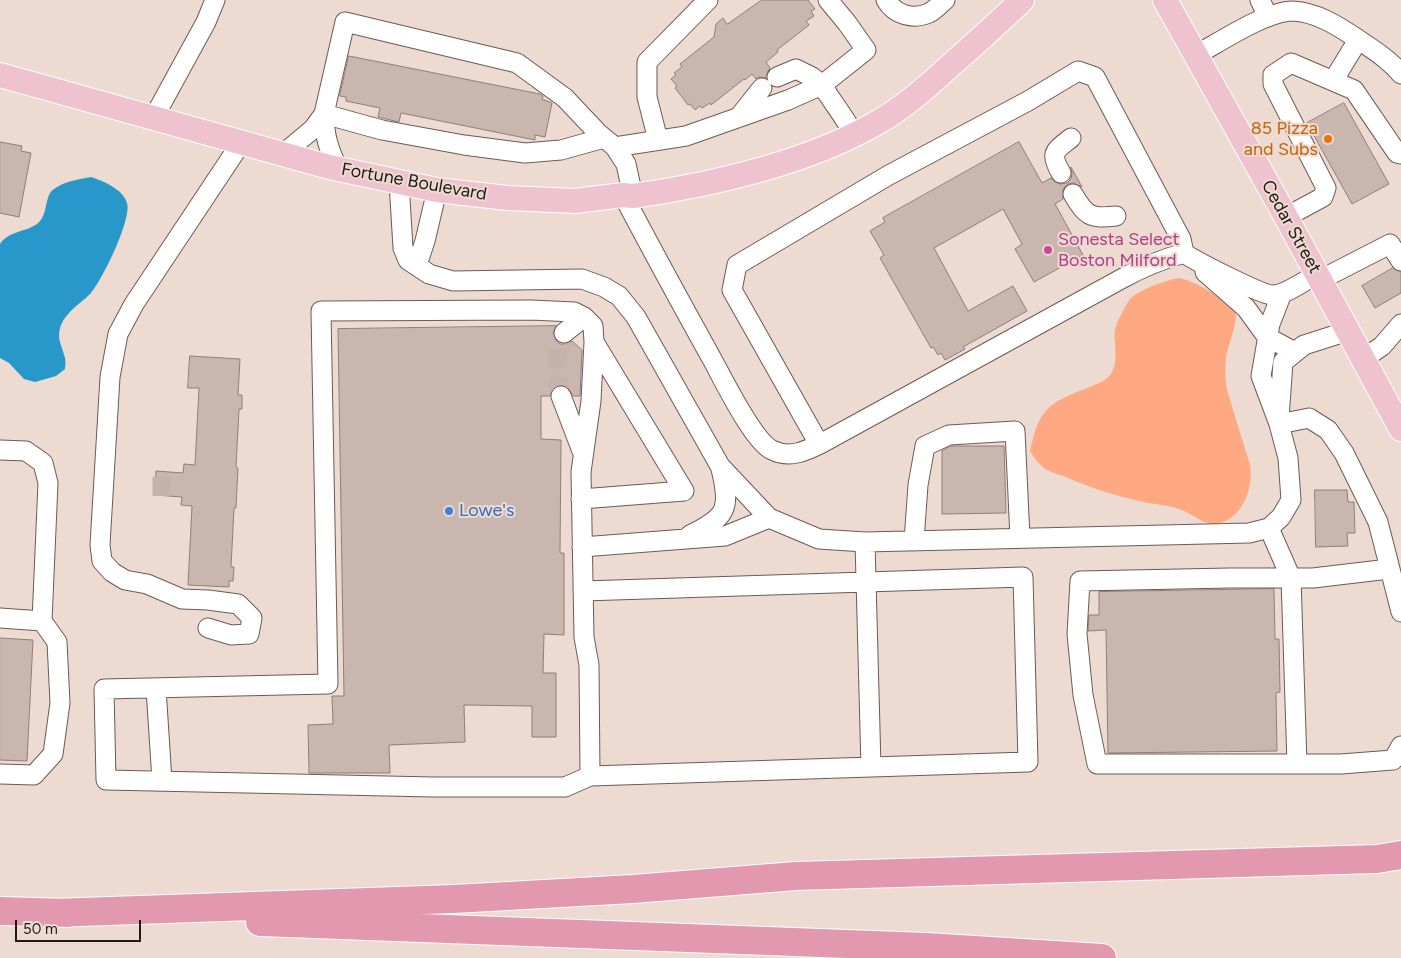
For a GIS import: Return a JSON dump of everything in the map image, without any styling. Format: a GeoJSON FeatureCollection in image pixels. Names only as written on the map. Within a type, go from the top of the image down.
{"type":"FeatureCollection","features":[{"type":"Feature","properties":{"kind":"highway"},"geometry":{"type":"LineString","coordinates":[[52,913],[454,898],[633,889],[796,876],[1377,859],[1401,855]]}},
{"type":"Feature","properties":{"kind":"highway"},"geometry":{"type":"LineString","coordinates":[[0,911],[499,932],[927,947],[1102,958]]}},
{"type":"Feature","properties":{"kind":"main road","name":"Fortune Boulevard"},"geometry":{"type":"LineString","coordinates":[[0,75],[338,169],[437,190],[507,198],[575,201],[682,189],[737,176],[794,158],[854,135],[903,106],[1016,6],[1035,0]]}},
{"type":"Feature","properties":{"kind":"main road","name":"Cedar Street"},"geometry":{"type":"LineString","coordinates":[[1165,0],[1401,428]]}},
{"type":"Feature","properties":{"kind":"street"},"geometry":{"type":"LineString","coordinates":[[153,119],[206,22],[215,0]]}},
{"type":"Feature","properties":{"kind":"street"},"geometry":{"type":"LineString","coordinates":[[658,140],[647,97],[647,62],[708,0]]}},
{"type":"Feature","properties":{"kind":"street"},"geometry":{"type":"LineString","coordinates":[[324,114],[382,130],[464,145],[525,153],[686,136],[822,86],[866,50],[828,0]]}},
{"type":"Feature","properties":{"kind":"street"},"geometry":{"type":"LineString","coordinates":[[886,0],[889,6],[898,13],[914,16],[930,12],[945,0]]}},
{"type":"Feature","properties":{"kind":"street"},"geometry":{"type":"LineString","coordinates":[[896,0],[907,8],[922,7],[935,0]]}},
{"type":"Feature","properties":{"kind":"street"},"geometry":{"type":"LineString","coordinates":[[1260,0],[1268,17]]}},
{"type":"Feature","properties":{"kind":"street"},"geometry":{"type":"LineString","coordinates":[[1196,55],[1268,17],[1293,11],[1316,15],[1341,28],[1393,64],[1401,74]]}},
{"type":"Feature","properties":{"kind":"street"},"geometry":{"type":"LineString","coordinates":[[338,169],[327,145],[324,131],[324,114],[345,22],[517,63],[564,98],[609,143],[626,164],[628,196],[736,402],[762,442],[771,450],[785,455],[793,454],[819,444],[1145,266],[1190,256],[1264,293],[1272,295],[1282,293],[1390,244],[1401,261]]}},
{"type":"Feature","properties":{"kind":"street"},"geometry":{"type":"LineString","coordinates":[[1334,81],[1358,40]]}},
{"type":"Feature","properties":{"kind":"street"},"geometry":{"type":"LineString","coordinates":[[1286,217],[1323,197],[1326,188],[1273,84],[1273,76],[1291,63],[1354,90],[1397,153],[1401,154]]}},
{"type":"Feature","properties":{"kind":"street"},"geometry":{"type":"LineString","coordinates":[[739,117],[770,82],[796,69],[822,86],[843,114],[854,135]]}},
{"type":"Feature","properties":{"kind":"street"},"geometry":{"type":"LineString","coordinates":[[819,444],[732,290],[737,265],[889,175],[1028,101],[1078,71],[1095,77],[1190,256],[1246,308],[1267,337],[1295,352]]}},
{"type":"Feature","properties":{"kind":"street"},"geometry":{"type":"LineString","coordinates":[[283,154],[313,129],[324,114]]}},
{"type":"Feature","properties":{"kind":"street"},"geometry":{"type":"LineString","coordinates":[[1061,173],[1055,163],[1055,151],[1071,138]]}},
{"type":"Feature","properties":{"kind":"street"},"geometry":{"type":"LineString","coordinates":[[208,628],[231,635],[248,634],[252,618],[238,604],[182,599],[148,584],[125,580],[112,572],[102,561],[100,545],[110,377],[118,334],[134,304],[241,143]]}},
{"type":"Feature","properties":{"kind":"street"},"geometry":{"type":"LineString","coordinates":[[399,182],[403,248],[408,260],[429,274],[453,281],[582,279],[604,287],[619,296],[641,326],[720,466],[769,518],[819,539],[865,542],[1249,533],[1269,528],[1281,517],[1291,500],[1288,458],[1279,424],[1261,376],[1270,324],[1282,293]]}},
{"type":"Feature","properties":{"kind":"street"},"geometry":{"type":"LineString","coordinates":[[417,266],[425,242],[437,190]]}},
{"type":"Feature","properties":{"kind":"street"},"geometry":{"type":"LineString","coordinates":[[1073,194],[1081,208],[1089,216],[1101,218],[1116,216]]}},
{"type":"Feature","properties":{"kind":"street"},"geometry":{"type":"LineString","coordinates":[[583,591],[1023,577],[1028,762],[590,776],[566,787],[433,787],[106,780],[104,689],[328,684],[321,311],[531,310],[574,312],[584,316],[593,326],[591,401],[581,472],[581,498],[582,547],[584,636],[589,665],[590,776]]}},
{"type":"Feature","properties":{"kind":"street"},"geometry":{"type":"LineString","coordinates":[[564,333],[584,316]]}},
{"type":"Feature","properties":{"kind":"street"},"geometry":{"type":"LineString","coordinates":[[1363,359],[1382,346],[1401,324]]}},
{"type":"Feature","properties":{"kind":"street"},"geometry":{"type":"LineString","coordinates":[[1279,424],[1283,362],[1304,345],[1348,331]]}},
{"type":"Feature","properties":{"kind":"street"},"geometry":{"type":"LineString","coordinates":[[581,498],[684,491],[594,342]]}},
{"type":"Feature","properties":{"kind":"street"},"geometry":{"type":"LineString","coordinates":[[561,396],[583,455]]}},
{"type":"Feature","properties":{"kind":"street"},"geometry":{"type":"LineString","coordinates":[[1279,424],[1309,418],[1328,430],[1344,453],[1378,522],[1401,612]]}},
{"type":"Feature","properties":{"kind":"street"},"geometry":{"type":"LineString","coordinates":[[914,541],[918,485],[924,446],[949,434],[1015,431],[1020,538]]}},
{"type":"Feature","properties":{"kind":"street"},"geometry":{"type":"LineString","coordinates":[[0,450],[26,451],[43,463],[48,483],[42,621],[57,642],[60,703],[53,754],[34,775],[0,774]]}},
{"type":"Feature","properties":{"kind":"street"},"geometry":{"type":"LineString","coordinates":[[683,540],[712,524],[723,513],[727,492],[720,466]]}},
{"type":"Feature","properties":{"kind":"street"},"geometry":{"type":"LineString","coordinates":[[582,547],[726,536],[769,518]]}},
{"type":"Feature","properties":{"kind":"street"},"geometry":{"type":"LineString","coordinates":[[1269,528],[1291,578],[1297,764]]}},
{"type":"Feature","properties":{"kind":"street"},"geometry":{"type":"LineString","coordinates":[[865,542],[871,767]]}},
{"type":"Feature","properties":{"kind":"street"},"geometry":{"type":"LineString","coordinates":[[1389,569],[1313,578],[1080,581],[1077,634],[1083,695],[1097,764],[1341,764],[1393,760],[1401,746]]}},
{"type":"Feature","properties":{"kind":"street"},"geometry":{"type":"LineString","coordinates":[[0,618],[42,621]]}},
{"type":"Feature","properties":{"kind":"street"},"geometry":{"type":"LineString","coordinates":[[156,688],[162,781]]}},
{"type":"Feature","properties":{"kind":"shaded area"},"geometry":{"type":"Polygon","coordinates":[[[1180,278],[1210,292],[1236,313],[1234,330],[1226,357],[1226,382],[1251,474],[1248,493],[1239,510],[1224,522],[1215,524],[1203,521],[1179,509],[1112,494],[1051,472],[1041,465],[1030,451],[1038,425],[1047,409],[1063,399],[1100,383],[1110,375],[1115,365],[1116,327],[1130,299],[1140,292],[1168,280],[1180,278]]]}},
{"type":"Feature","properties":{"kind":"water"},"geometry":{"type":"Polygon","coordinates":[[[91,177],[112,186],[125,198],[127,211],[121,235],[102,277],[90,294],[70,312],[61,325],[59,338],[65,359],[65,369],[56,376],[35,382],[24,379],[9,363],[0,358],[0,244],[8,236],[32,227],[40,221],[49,195],[56,187],[68,182],[91,177]]]}},
{"type":"Feature","properties":{"kind":"building"},"geometry":{"type":"Polygon","coordinates":[[[762,0],[808,0],[815,9],[811,11],[814,16],[806,21],[809,25],[777,50],[778,52],[766,62],[770,68],[766,78],[758,77],[756,79],[752,74],[711,105],[710,103],[702,108],[700,106],[695,110],[690,104],[688,105],[675,88],[677,86],[671,79],[676,75],[674,73],[682,67],[680,64],[714,37],[716,24],[723,18],[727,24],[762,0]]]}},
{"type":"Feature","properties":{"kind":"building"},"geometry":{"type":"Polygon","coordinates":[[[349,56],[540,94],[543,96],[542,99],[552,103],[545,137],[535,135],[535,140],[401,113],[399,122],[378,117],[380,108],[346,101],[346,97],[340,96],[349,56]]]}},
{"type":"Feature","properties":{"kind":"building"},"geometry":{"type":"Polygon","coordinates":[[[1344,103],[1389,184],[1352,204],[1307,123],[1344,103]]]}},
{"type":"Feature","properties":{"kind":"building"},"geometry":{"type":"Polygon","coordinates":[[[0,142],[22,146],[21,151],[31,153],[19,217],[0,213],[0,142]]]}},
{"type":"Feature","properties":{"kind":"building","name":"Sonesta Select Boston Milford"},"geometry":{"type":"Polygon","coordinates":[[[1019,142],[1042,183],[1051,178],[1060,184],[1067,183],[1071,179],[1071,167],[1082,187],[1073,183],[1068,184],[1063,189],[1063,199],[1055,204],[1083,255],[1034,282],[1015,249],[1022,244],[1003,209],[934,248],[968,311],[1013,286],[1027,311],[963,347],[965,349],[945,360],[941,353],[938,355],[933,347],[931,348],[880,258],[884,255],[870,231],[885,222],[883,218],[1019,142]]]}},
{"type":"Feature","properties":{"kind":"building"},"geometry":{"type":"Polygon","coordinates":[[[1393,268],[1401,272],[1401,293],[1375,308],[1362,286],[1393,268]]]}},
{"type":"Feature","properties":{"kind":"building"},"geometry":{"type":"Polygon","coordinates":[[[556,326],[553,334],[560,344],[572,341],[582,350],[580,396],[573,396],[568,388],[557,385],[550,396],[541,396],[541,439],[561,440],[560,553],[564,553],[564,635],[544,634],[543,673],[556,673],[556,737],[532,737],[532,706],[464,705],[465,742],[389,745],[390,773],[309,773],[308,725],[333,724],[332,696],[344,696],[338,329],[556,326]]]}},
{"type":"Feature","properties":{"kind":"building"},"geometry":{"type":"Polygon","coordinates":[[[190,356],[240,359],[238,395],[242,395],[242,409],[239,409],[236,508],[234,508],[231,567],[234,567],[233,581],[229,581],[229,587],[188,585],[192,506],[181,505],[182,497],[155,495],[156,471],[183,473],[184,464],[195,465],[199,388],[188,388],[190,356]]]}},
{"type":"Feature","properties":{"kind":"building"},"geometry":{"type":"Polygon","coordinates":[[[951,446],[1004,446],[1006,513],[942,514],[942,451],[951,446]]]}},
{"type":"Feature","properties":{"kind":"building"},"geometry":{"type":"Polygon","coordinates":[[[1315,490],[1347,490],[1348,502],[1354,502],[1355,533],[1347,533],[1348,546],[1316,547],[1315,490]]]}},
{"type":"Feature","properties":{"kind":"building"},"geometry":{"type":"Polygon","coordinates":[[[1274,589],[1275,639],[1279,639],[1280,692],[1276,693],[1277,751],[1108,753],[1106,630],[1088,631],[1089,615],[1099,615],[1099,592],[1274,589]]]}},
{"type":"Feature","properties":{"kind":"building"},"geometry":{"type":"Polygon","coordinates":[[[0,638],[33,640],[27,761],[0,760],[0,638]]]}},
{"type":"Feature","properties":{"kind":"tunnel"},"geometry":{"type":"LineString","coordinates":[[561,396],[557,344],[564,333]]}},
{"type":"Feature","properties":{"kind":"tunnel"},"geometry":{"type":"LineString","coordinates":[[162,471],[162,496]]}},
{"type":"Feature","properties":{"kind":"place","name":"85 Pizza and Subs"},"geometry":{"type":"Point","coordinates":[1328,139]}},
{"type":"Feature","properties":{"kind":"place","name":"Sonesta Select Boston Milford"},"geometry":{"type":"Point","coordinates":[1048,250]}},
{"type":"Feature","properties":{"kind":"place","name":"Lowe's"},"geometry":{"type":"Point","coordinates":[449,511]}}]}
